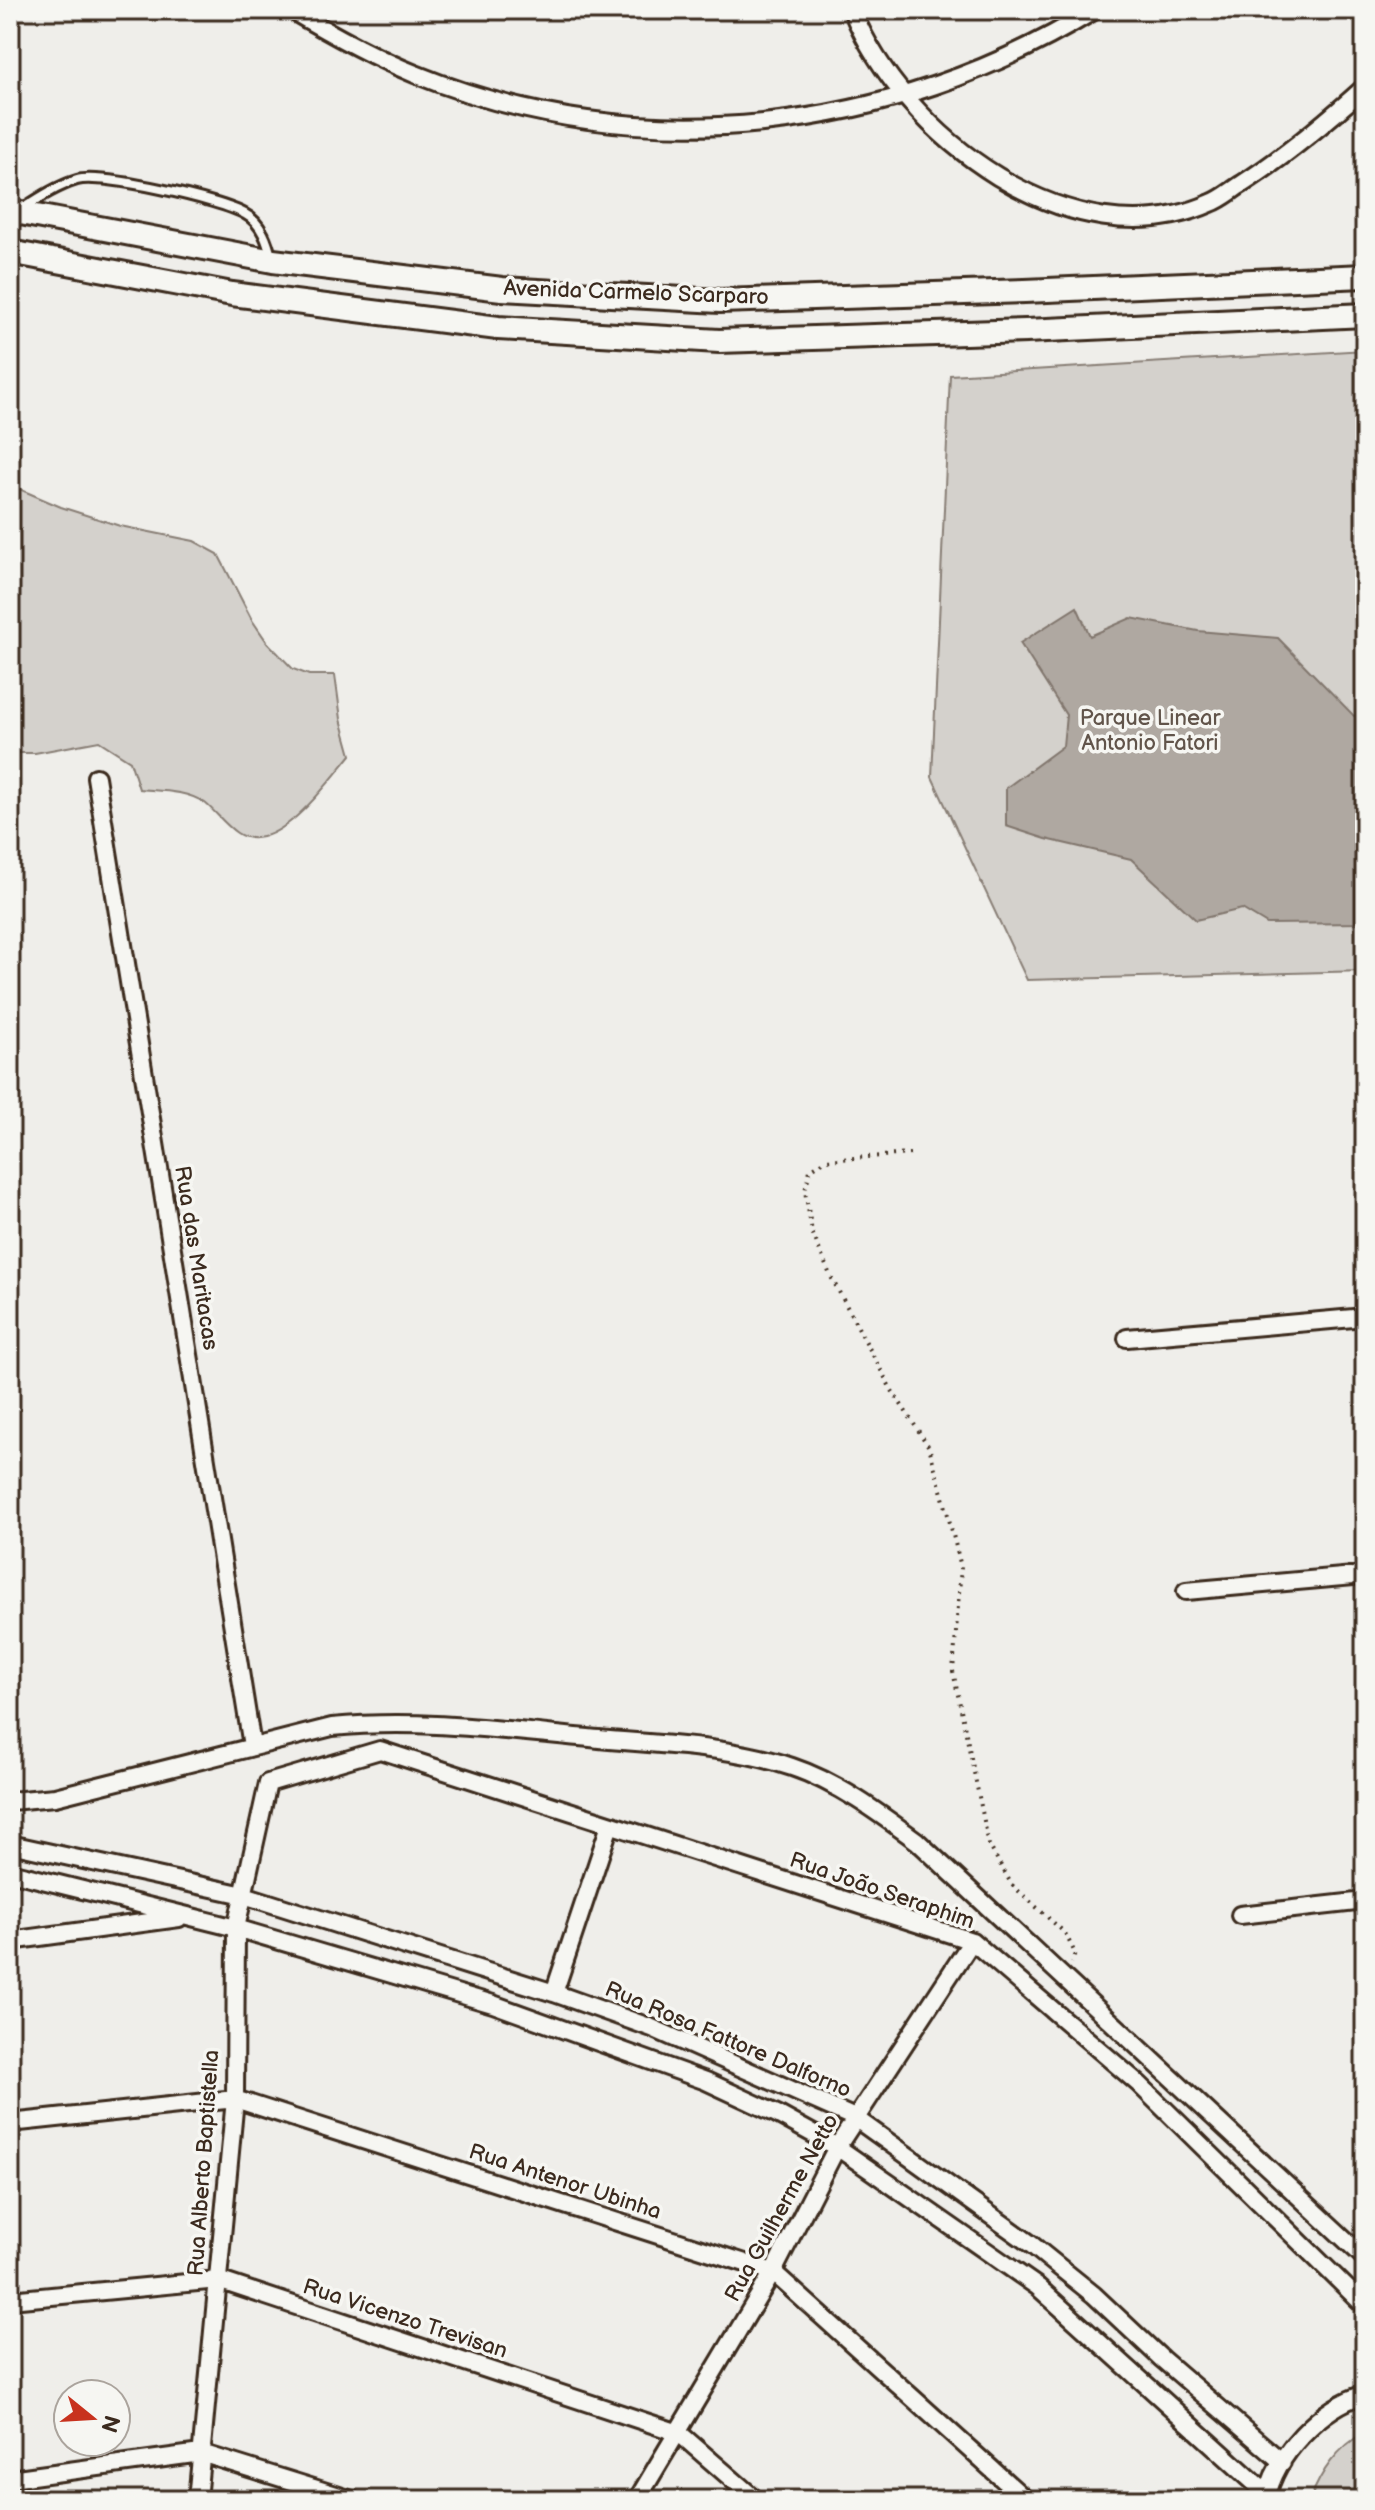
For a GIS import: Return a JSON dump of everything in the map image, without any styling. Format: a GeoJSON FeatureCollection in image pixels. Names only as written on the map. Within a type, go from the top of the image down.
{"type":"FeatureCollection","features":[{"type":"Feature","properties":{"kind":"main road","name":"Avenida Carmelo Scarparo"},"geometry":{"type":"LineString","coordinates":[[12,212],[273,261],[502,289],[720,301],[1040,291],[1365,276]]}},
{"type":"Feature","properties":{"kind":"main road","name":"Avenida Carmelo Scarparo"},"geometry":{"type":"LineString","coordinates":[[10,252],[232,294],[498,328],[719,341],[1365,315]]}},
{"type":"Feature","properties":{"kind":"street"},"geometry":{"type":"LineString","coordinates":[[291,10],[340,39],[415,74],[489,99],[575,118],[664,127],[749,125],[830,115],[904,97],[1003,61],[1095,10]]}},
{"type":"Feature","properties":{"kind":"street"},"geometry":{"type":"LineString","coordinates":[[852,10],[862,36],[904,97],[964,154],[1010,184],[1057,204],[1093,214],[1152,218],[1179,214],[1212,203],[1312,134],[1365,87]]}},
{"type":"Feature","properties":{"kind":"street","name":"Rua das Maritacas"},"geometry":{"type":"LineString","coordinates":[[96,777],[252,1746]]}},
{"type":"Feature","properties":{"kind":"street"},"geometry":{"type":"LineString","coordinates":[[1127,1338],[1365,1317]]}},
{"type":"Feature","properties":{"kind":"street"},"geometry":{"type":"LineString","coordinates":[[1186,1591],[1365,1575]]}},
{"type":"Feature","properties":{"kind":"street"},"geometry":{"type":"LineString","coordinates":[[10,1801],[55,1797],[332,1727],[374,1723],[433,1725],[703,1748],[792,1766],[825,1781],[877,1812],[917,1841],[1365,2258]]}},
{"type":"Feature","properties":{"kind":"street","name":"Rua João Seraphim"},"geometry":{"type":"LineString","coordinates":[[268,1783],[380,1750],[972,1941],[1139,2084],[1365,2306]]}},
{"type":"Feature","properties":{"kind":"street","name":"Rua Alberto Baptistella"},"geometry":{"type":"LineString","coordinates":[[197,2500],[235,2099],[236,1928],[268,1783]]}},
{"type":"Feature","properties":{"kind":"street"},"geometry":{"type":"LineString","coordinates":[[554,1993],[610,1825]]}},
{"type":"Feature","properties":{"kind":"street","name":"Rua Rosa Fattore Dalforno"},"geometry":{"type":"LineString","coordinates":[[10,1844],[244,1895],[554,1993],[652,2028],[855,2118],[1032,2245],[1094,2295],[1162,2359],[1282,2462]]}},
{"type":"Feature","properties":{"kind":"street","name":"Rua Rosa Fattore Dalforno"},"geometry":{"type":"LineString","coordinates":[[10,1872],[236,1928],[493,2004],[706,2081],[777,2114],[837,2147],[1038,2287],[1266,2497]]}},
{"type":"Feature","properties":{"kind":"street"},"geometry":{"type":"LineString","coordinates":[[1240,1915],[1365,1901]]}},
{"type":"Feature","properties":{"kind":"street"},"geometry":{"type":"LineString","coordinates":[[10,1941],[190,1916]]}},
{"type":"Feature","properties":{"kind":"street","name":"Rua Guilherme Netto"},"geometry":{"type":"LineString","coordinates":[[637,2500],[773,2272],[837,2147],[972,1941]]}},
{"type":"Feature","properties":{"kind":"street","name":"Rua Antenor Ubinha"},"geometry":{"type":"LineString","coordinates":[[10,2123],[235,2099],[773,2272],[1026,2500]]}},
{"type":"Feature","properties":{"kind":"street","name":"Rua Vicenzo Trevisan"},"geometry":{"type":"LineString","coordinates":[[10,2300],[218,2280],[679,2433],[756,2500]]}},
{"type":"Feature","properties":{"kind":"street"},"geometry":{"type":"LineString","coordinates":[[1266,2497],[1282,2462],[1312,2424],[1353,2398],[1365,2394]]}},
{"type":"Feature","properties":{"kind":"street"},"geometry":{"type":"LineString","coordinates":[[10,2479],[201,2453],[352,2500]]}},
{"type":"Feature","properties":{"kind":"lane"},"geometry":{"type":"LineString","coordinates":[[12,212],[79,179],[206,199],[247,214],[266,237],[273,261]]}},
{"type":"Feature","properties":{"kind":"path"},"geometry":{"type":"LineString","coordinates":[[910,1154],[826,1160],[810,1170],[805,1191],[812,1232],[830,1275],[891,1389],[929,1447],[961,1567],[953,1671],[989,1845],[1012,1885],[1065,1933],[1075,1953],[1066,1980]]}},
{"type":"Feature","properties":{"kind":"green space","name":"Parque Linear Antonio Fatori"},"geometry":{"type":"Polygon","coordinates":[[[1365,350],[1365,971],[1027,980],[932,777],[950,375],[1365,350]]]}},
{"type":"Feature","properties":{"kind":"green space"},"geometry":{"type":"Polygon","coordinates":[[[10,485],[61,507],[120,526],[194,541],[218,554],[252,620],[267,642],[293,669],[309,675],[335,675],[341,719],[351,755],[300,813],[268,835],[252,838],[237,833],[198,799],[173,792],[139,789],[130,761],[99,741],[35,753],[10,753],[10,485]]]}},
{"type":"Feature","properties":{"kind":"green space"},"geometry":{"type":"Polygon","coordinates":[[[1365,2432],[1365,2500],[1310,2500],[1331,2461],[1346,2445],[1365,2432]]]}},
{"type":"Feature","properties":{"kind":"shaded area"},"geometry":{"type":"Polygon","coordinates":[[[1077,607],[1090,636],[1131,618],[1198,631],[1278,638],[1354,716],[1365,714],[1365,923],[1267,924],[1242,909],[1196,920],[1131,859],[1006,826],[1006,788],[1063,746],[1066,715],[1020,643],[1077,607]]]}}]}
